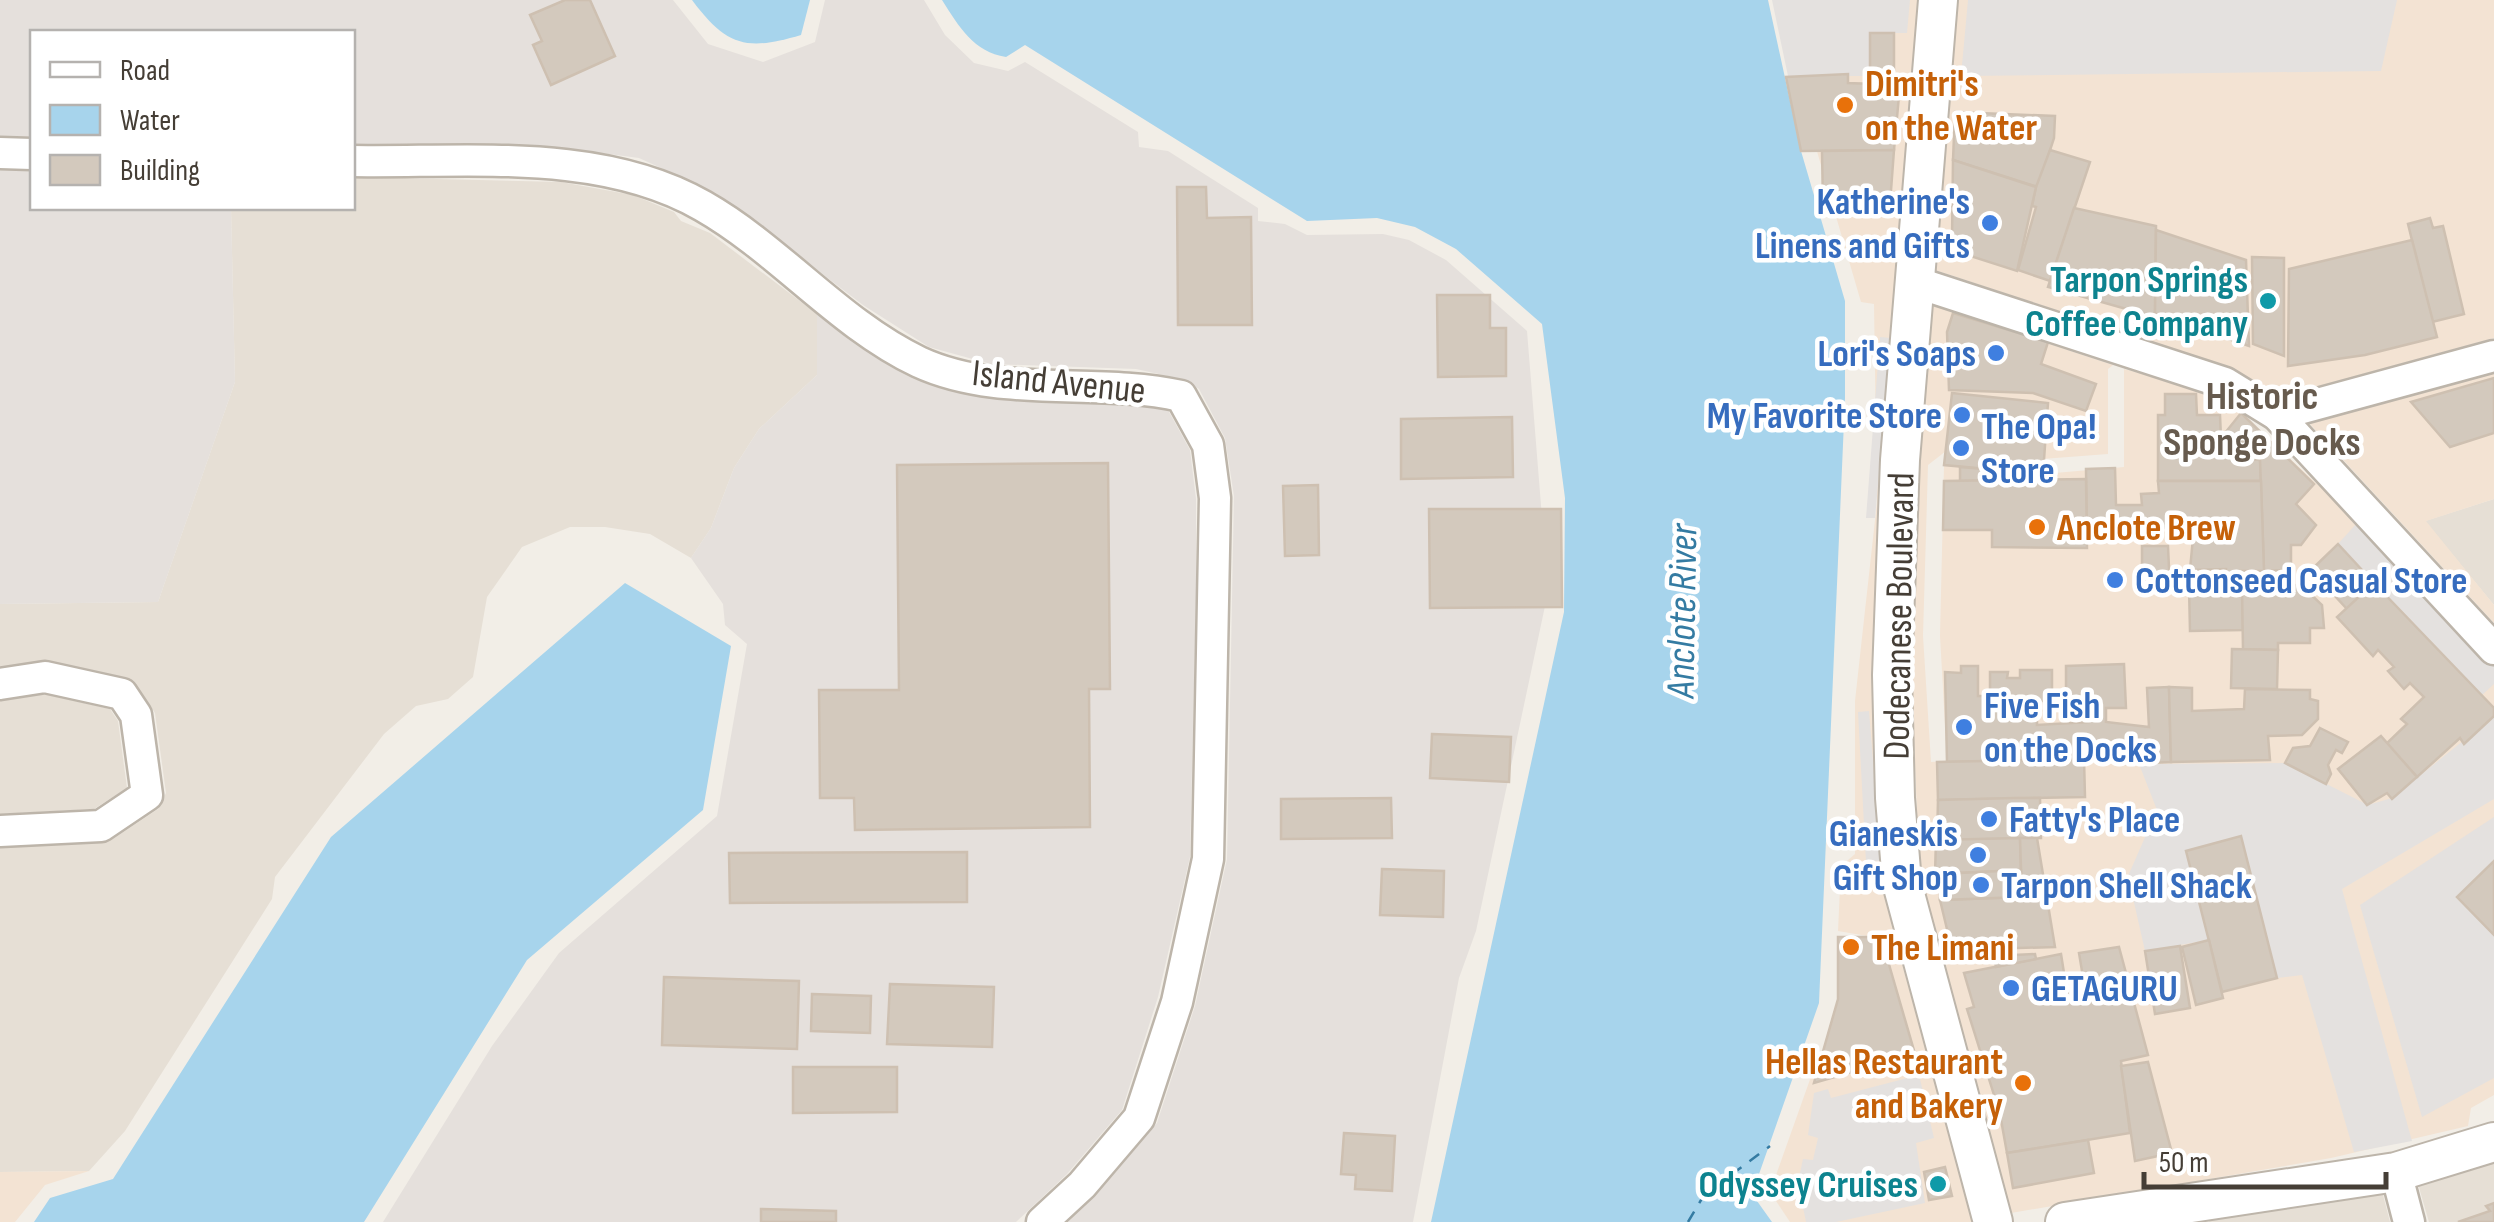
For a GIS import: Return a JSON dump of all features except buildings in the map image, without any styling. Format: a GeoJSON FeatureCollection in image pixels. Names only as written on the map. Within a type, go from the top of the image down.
{"type":"FeatureCollection","features":[{"type":"Feature","properties":{"kind":"street","name":"Dodecanese Boulevard"},"geometry":{"type":"LineString","coordinates":[[1938,0],[1900,460],[1892,675],[1902,884],[1993,1222]]}},
{"type":"Feature","properties":{"kind":"street"},"geometry":{"type":"LineString","coordinates":[[0,153],[30,154]]}},
{"type":"Feature","properties":{"kind":"street","name":"Island Avenue"},"geometry":{"type":"LineString","coordinates":[[355,160],[563,165],[639,179],[704,206],[851,318],[920,362],[988,381],[1135,385],[1182,396],[1208,445],[1215,498],[1208,859],[1177,1002],[1139,1118],[1082,1185],[1042,1222]]}},
{"type":"Feature","properties":{"kind":"street"},"geometry":{"type":"LineString","coordinates":[[1914,282],[2224,383],[2277,415],[2494,649]]}},
{"type":"Feature","properties":{"kind":"street"},"geometry":{"type":"LineString","coordinates":[[2277,415],[2494,356]]}},
{"type":"Feature","properties":{"kind":"street"},"geometry":{"type":"LineString","coordinates":[[0,684],[46,677],[122,694],[136,715],[147,795],[102,826],[0,831]]}},
{"type":"Feature","properties":{"kind":"street"},"geometry":{"type":"LineString","coordinates":[[2065,1222],[2396,1172],[2494,1142]]}},
{"type":"Feature","properties":{"kind":"street"},"geometry":{"type":"LineString","coordinates":[[2396,1172],[2409,1222]]}},
{"type":"Feature","properties":{"kind":"shaded area"},"geometry":{"type":"Polygon","coordinates":[[[0,0],[673,0],[708,44],[763,62],[815,42],[825,0],[924,0],[945,35],[974,63],[1008,71],[1025,62],[1138,132],[1139,147],[1168,151],[1258,208],[1258,221],[1285,224],[1307,235],[1383,234],[1409,240],[1446,260],[1527,331],[1548,592],[1476,931],[1459,978],[1413,1222],[1068,1222],[1157,1123],[1195,1006],[1227,859],[1234,496],[1225,438],[1199,389],[1186,380],[1136,369],[991,364],[929,347],[863,305],[716,193],[639,158],[563,148],[355,144],[355,30],[30,30],[30,137],[0,136],[0,0]]]}},
{"type":"Feature","properties":{"kind":"shaded area"},"geometry":{"type":"Polygon","coordinates":[[[1772,0],[1910,0],[1907,33],[1871,33],[1870,76],[1788,76],[1772,0]]]}},
{"type":"Feature","properties":{"kind":"shaded area"},"geometry":{"type":"Polygon","coordinates":[[[1785,0],[1919,0],[1881,459],[1873,675],[1877,799],[1884,887],[1893,932],[1975,1222],[1790,1222],[1770,1192],[1813,1071],[1905,1047],[1873,937],[1838,931],[1841,866],[1855,854],[1855,701],[1877,502],[1874,304],[1861,302],[1816,148],[1785,0]]]}},
{"type":"Feature","properties":{"kind":"shaded area"},"geometry":{"type":"Polygon","coordinates":[[[1956,0],[2494,0],[2494,338],[2283,396],[2231,368],[1935,270],[1956,0]]]}},
{"type":"Feature","properties":{"kind":"shaded area"},"geometry":{"type":"Polygon","coordinates":[[[1968,0],[2397,0],[2381,71],[1961,76],[1968,0]]]}},
{"type":"Feature","properties":{"kind":"shaded area"},"geometry":{"type":"Polygon","coordinates":[[[0,169],[30,170],[30,210],[231,210],[235,382],[158,602],[0,604],[0,169]]]}},
{"type":"Feature","properties":{"kind":"shaded area"},"geometry":{"type":"Polygon","coordinates":[[[355,177],[561,182],[633,195],[710,233],[817,314],[817,375],[759,429],[734,468],[711,528],[691,558],[650,534],[605,527],[570,527],[522,547],[487,597],[473,677],[448,699],[416,706],[384,734],[275,877],[272,899],[125,1131],[89,1171],[0,1172],[0,848],[113,839],[158,809],[166,793],[155,713],[137,686],[126,678],[50,661],[0,667],[0,604],[158,602],[235,382],[231,210],[355,210],[355,177]]]}},
{"type":"Feature","properties":{"kind":"shaded area"},"geometry":{"type":"Polygon","coordinates":[[[1932,305],[2113,365],[2108,369],[2108,454],[2042,459],[1946,451],[1928,465],[1923,636],[1931,762],[1947,761],[1940,636],[1944,465],[2043,474],[2124,467],[2124,369],[2196,388],[2241,413],[2358,522],[2494,666],[2494,1095],[2471,1108],[2468,1126],[2331,1158],[2011,1213],[1920,881],[1911,675],[1918,461],[1932,305]]]}},
{"type":"Feature","properties":{"kind":"shaded area"},"geometry":{"type":"Polygon","coordinates":[[[817,314],[909,376],[982,396],[1133,402],[1168,410],[1190,450],[1196,499],[1196,597],[1190,857],[1158,997],[1122,1110],[1067,1174],[1016,1222],[383,1222],[492,1046],[559,953],[717,816],[747,644],[725,625],[723,604],[691,558],[711,528],[734,468],[759,429],[817,375],[817,314]]]}},
{"type":"Feature","properties":{"kind":"shaded area"},"geometry":{"type":"Polygon","coordinates":[[[1880,337],[1891,338],[1875,518],[1866,518],[1880,337]]]}},
{"type":"Feature","properties":{"kind":"shaded area"},"geometry":{"type":"Polygon","coordinates":[[[2494,373],[2494,499],[2426,521],[2494,605],[2494,623],[2309,423],[2494,373]]]}},
{"type":"Feature","properties":{"kind":"shaded area"},"geometry":{"type":"Polygon","coordinates":[[[2494,499],[2494,605],[2425,521],[2494,499]]]}},
{"type":"Feature","properties":{"kind":"shaded area"},"geometry":{"type":"Polygon","coordinates":[[[2358,522],[2494,666],[2494,684],[2482,695],[2338,544],[2358,522]]]}},
{"type":"Feature","properties":{"kind":"shaded area"},"geometry":{"type":"Polygon","coordinates":[[[45,694],[110,709],[118,721],[127,788],[94,809],[0,814],[0,701],[45,694]]]}},
{"type":"Feature","properties":{"kind":"shaded area"},"geometry":{"type":"Polygon","coordinates":[[[1869,711],[1881,861],[1866,862],[1858,712],[1869,711]]]}},
{"type":"Feature","properties":{"kind":"shaded area"},"geometry":{"type":"Polygon","coordinates":[[[2494,716],[2494,799],[2342,889],[2412,1141],[2354,1152],[2302,975],[2277,978],[2241,837],[2186,851],[2209,940],[2145,951],[2128,876],[2157,810],[2139,764],[2285,763],[2368,805],[2392,798],[2494,716]]]}},
{"type":"Feature","properties":{"kind":"shaded area"},"geometry":{"type":"Polygon","coordinates":[[[2494,817],[2494,1078],[2422,1117],[2360,905],[2494,817]]]}},
{"type":"Feature","properties":{"kind":"shaded area"},"geometry":{"type":"Polygon","coordinates":[[[1919,1075],[1934,1138],[1916,1143],[1925,1203],[1836,1222],[1806,1222],[1798,1182],[1803,1159],[1813,1160],[1818,1138],[1808,1135],[1814,1093],[1828,1089],[1831,1098],[1919,1075]]]}},
{"type":"Feature","properties":{"kind":"shaded area"},"geometry":{"type":"Polygon","coordinates":[[[2494,1160],[2494,1222],[2429,1222],[2418,1184],[2494,1160]]]}},
{"type":"Feature","properties":{"kind":"shaded area"},"geometry":{"type":"Polygon","coordinates":[[[89,1171],[45,1185],[15,1222],[0,1222],[0,1172],[89,1171]]]}},
{"type":"Feature","properties":{"kind":"shaded area"},"geometry":{"type":"Polygon","coordinates":[[[2382,1191],[2390,1222],[2209,1222],[2208,1218],[2382,1191]]]}},
{"type":"Feature","properties":{"kind":"water"},"geometry":{"type":"Polygon","coordinates":[[[692,0],[810,0],[801,35],[752,43],[739,41],[716,28],[692,0]]]}},
{"type":"Feature","properties":{"kind":"water","name":"Anclote River"},"geometry":{"type":"Polygon","coordinates":[[[942,0],[1768,0],[1801,151],[1845,301],[1845,398],[1819,1003],[1752,1194],[1772,1222],[1431,1222],[1564,612],[1565,498],[1542,324],[1456,249],[1415,227],[1377,218],[1307,221],[1025,45],[1006,57],[985,50],[961,29],[942,0]]]}},
{"type":"Feature","properties":{"kind":"water"},"geometry":{"type":"Polygon","coordinates":[[[625,583],[731,646],[703,810],[527,960],[364,1222],[34,1222],[50,1198],[113,1179],[331,837],[625,583]]]}},
{"type":"Feature","properties":{"kind":"ferry route"},"geometry":{"type":"LineString","coordinates":[[1688,1222],[1704,1195],[1770,1146]]}},
{"type":"Feature","properties":{"kind":"place","name":"Dimitri's on the Water"},"geometry":{"type":"Point","coordinates":[1845,105]}},
{"type":"Feature","properties":{"kind":"place","name":"Katherine's Linens and Gifts"},"geometry":{"type":"Point","coordinates":[1990,223]}},
{"type":"Feature","properties":{"kind":"place","name":"Tarpon Springs Coffee Company"},"geometry":{"type":"Point","coordinates":[2268,301]}},
{"type":"Feature","properties":{"kind":"place","name":"Lori's Soaps"},"geometry":{"type":"Point","coordinates":[1996,353]}},
{"type":"Feature","properties":{"kind":"place","name":"My Favorite Store"},"geometry":{"type":"Point","coordinates":[1962,415]}},
{"type":"Feature","properties":{"kind":"place","name":"The Opa! Store"},"geometry":{"type":"Point","coordinates":[1961,448]}},
{"type":"Feature","properties":{"kind":"place","name":"Anclote Brew"},"geometry":{"type":"Point","coordinates":[2037,527]}},
{"type":"Feature","properties":{"kind":"place","name":"Cottonseed Casual Store"},"geometry":{"type":"Point","coordinates":[2115,580]}},
{"type":"Feature","properties":{"kind":"place","name":"Five Fish on the Docks"},"geometry":{"type":"Point","coordinates":[1964,727]}},
{"type":"Feature","properties":{"kind":"place","name":"Fatty's Place"},"geometry":{"type":"Point","coordinates":[1989,819]}},
{"type":"Feature","properties":{"kind":"place","name":"Gianeskis Gift Shop"},"geometry":{"type":"Point","coordinates":[1978,855]}},
{"type":"Feature","properties":{"kind":"place","name":"Tarpon Shell Shack"},"geometry":{"type":"Point","coordinates":[1981,885]}},
{"type":"Feature","properties":{"kind":"place","name":"The Limani"},"geometry":{"type":"Point","coordinates":[1851,947]}},
{"type":"Feature","properties":{"kind":"place","name":"GETAGURU"},"geometry":{"type":"Point","coordinates":[2011,988]}},
{"type":"Feature","properties":{"kind":"place","name":"Hellas Restaurant and Bakery"},"geometry":{"type":"Point","coordinates":[2023,1083]}},
{"type":"Feature","properties":{"kind":"place","name":"Odyssey Cruises"},"geometry":{"type":"Point","coordinates":[1938,1184]}},
{"type":"Feature","properties":{"kind":"district","name":"Historic Sponge Docks"},"geometry":{"type":"Point","coordinates":[2262,418]}}]}
